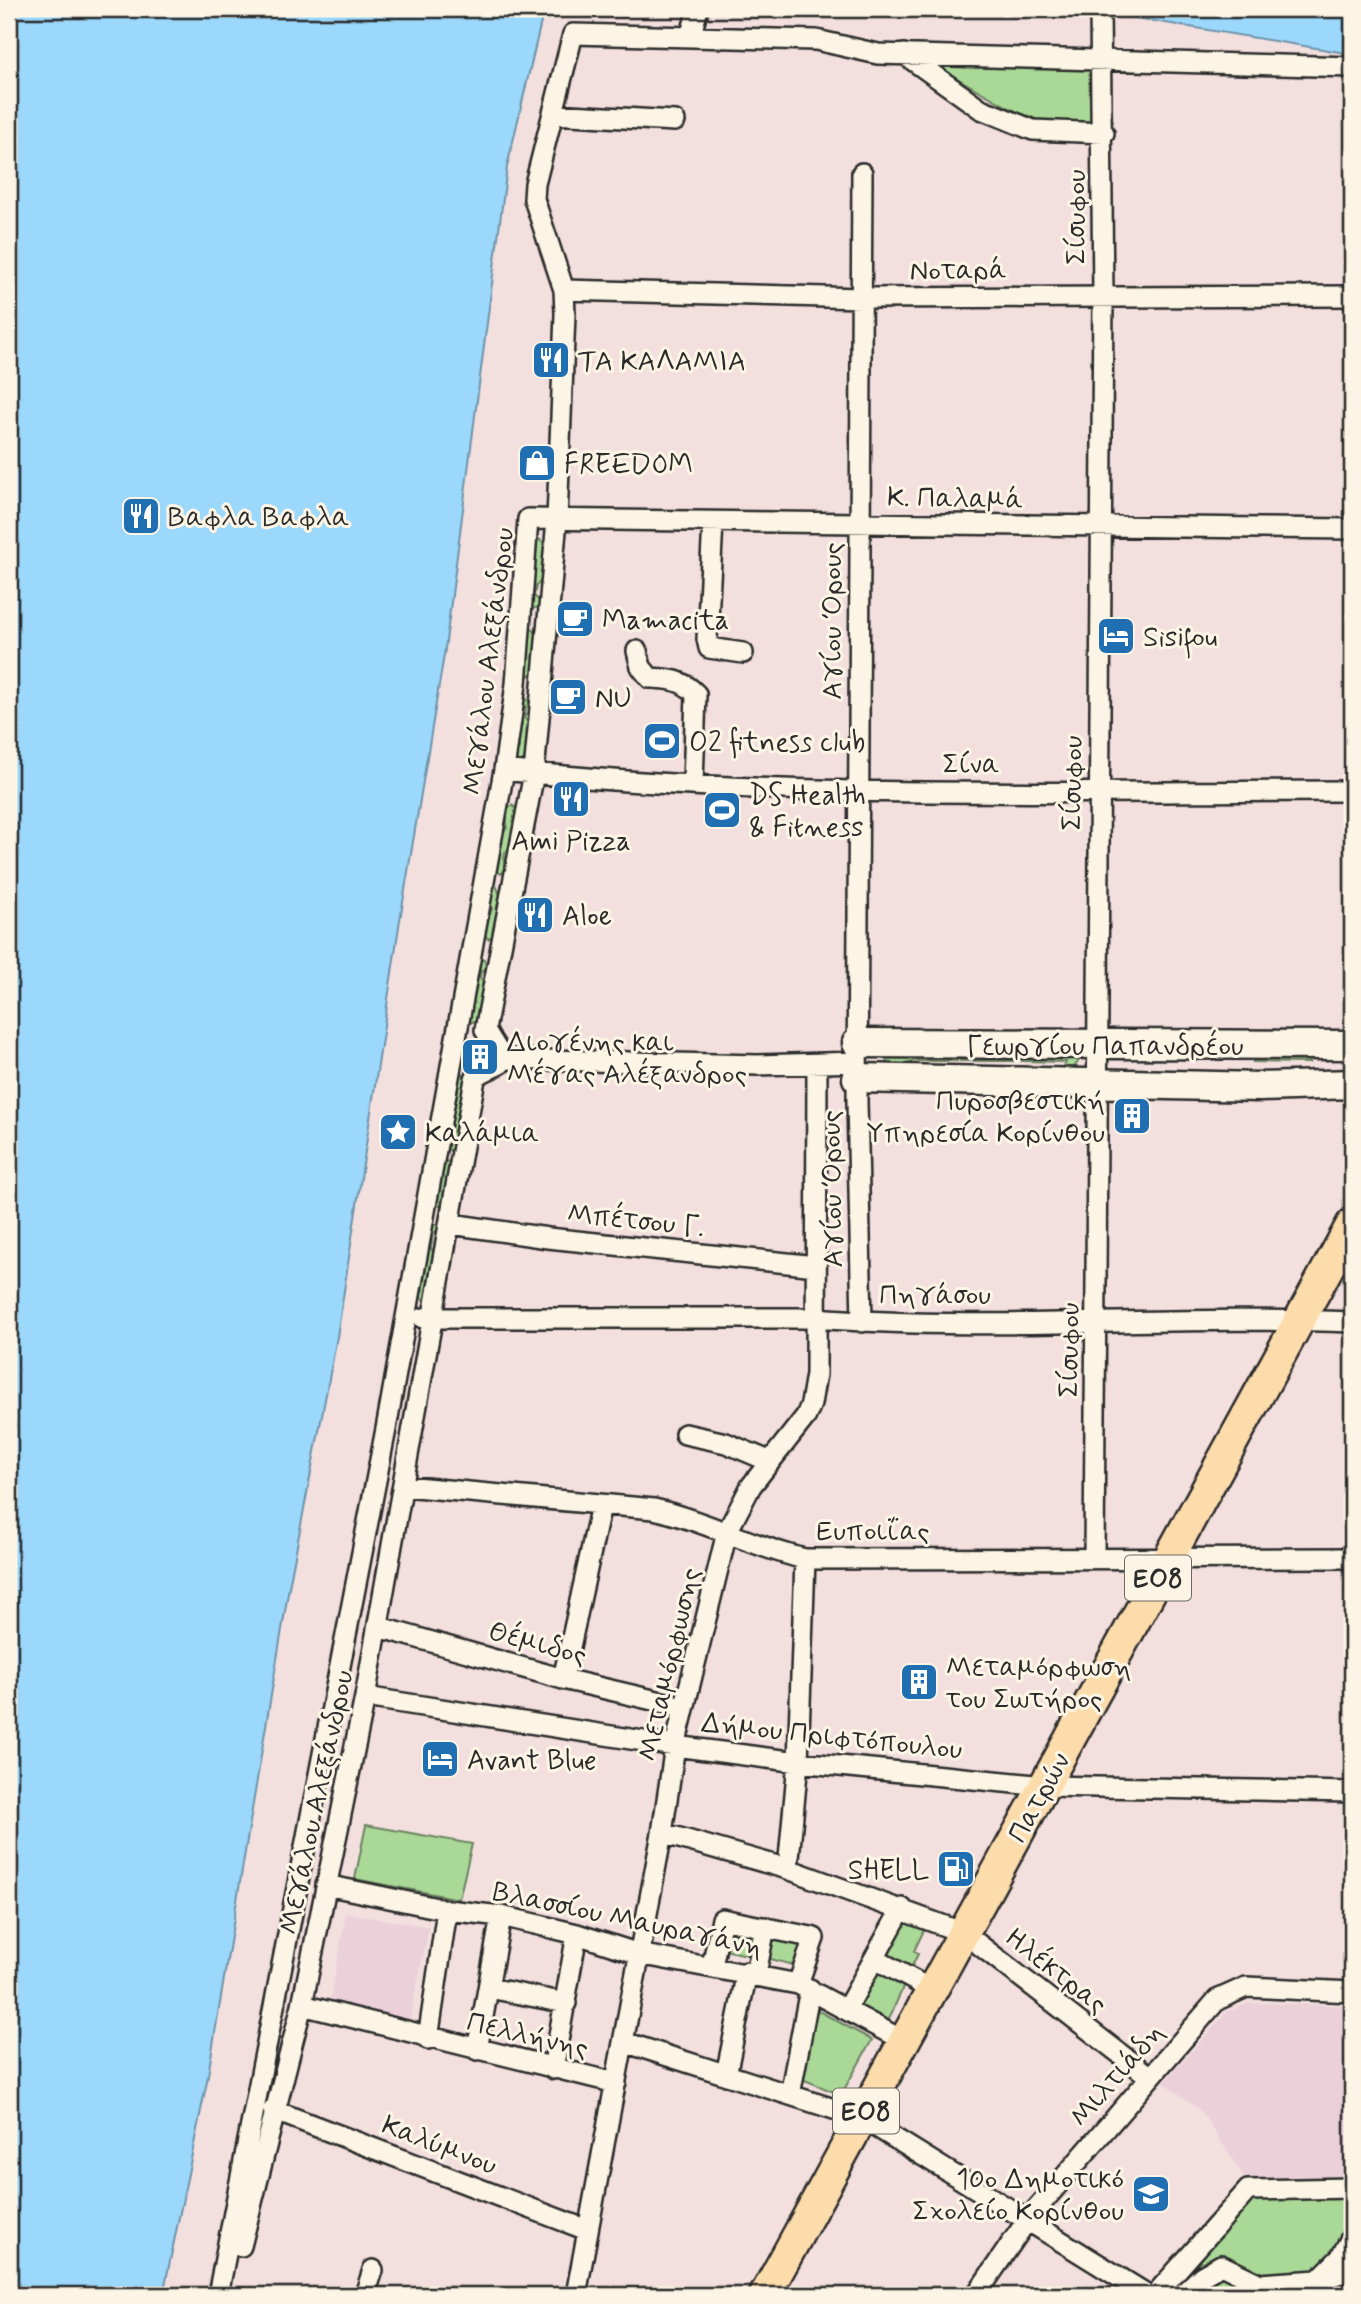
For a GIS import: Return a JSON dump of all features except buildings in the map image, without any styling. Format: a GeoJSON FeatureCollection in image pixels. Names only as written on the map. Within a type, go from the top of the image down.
{"type":"FeatureCollection","features":[{"type":"Feature","properties":{"kind":"main road","name":"Πατρών"},"geometry":{"type":"LineString","coordinates":[[770,2293],[862,2118],[1352,1224]]}},
{"type":"Feature","properties":{"kind":"street"},"geometry":{"type":"LineString","coordinates":[[698,9],[690,37],[816,40],[871,53],[1352,67]]}},
{"type":"Feature","properties":{"kind":"street","name":"Σίσυφου"},"geometry":{"type":"LineString","coordinates":[[1094,1558],[1100,1084],[1096,1046],[1104,133],[1100,17]]}},
{"type":"Feature","properties":{"kind":"street","name":"Μεγάλου Αλεξάνδρου"},"geometry":{"type":"LineString","coordinates":[[218,2295],[405,1320],[504,770],[516,684],[528,519],[557,520],[564,290],[534,199],[573,34],[690,37]]}},
{"type":"Feature","properties":{"kind":"street"},"geometry":{"type":"LineString","coordinates":[[904,54],[981,109],[1033,130],[1104,133]]}},
{"type":"Feature","properties":{"kind":"street"},"geometry":{"type":"LineString","coordinates":[[552,114],[675,121]]}},
{"type":"Feature","properties":{"kind":"street","name":"Αγίου Όρους"},"geometry":{"type":"LineString","coordinates":[[862,173],[857,1061],[863,1322]]}},
{"type":"Feature","properties":{"kind":"street","name":"Νοταρά"},"geometry":{"type":"LineString","coordinates":[[564,290],[861,298],[1352,296]]}},
{"type":"Feature","properties":{"kind":"street"},"geometry":{"type":"LineString","coordinates":[[503,1059],[485,1030],[534,773],[557,520]]}},
{"type":"Feature","properties":{"kind":"street","name":"Κ. Παλαμά"},"geometry":{"type":"LineString","coordinates":[[557,520],[1352,529]]}},
{"type":"Feature","properties":{"kind":"street"},"geometry":{"type":"LineString","coordinates":[[713,522],[707,639],[709,648],[743,653]]}},
{"type":"Feature","properties":{"kind":"street"},"geometry":{"type":"LineString","coordinates":[[637,651],[641,667],[650,678],[675,679],[687,684],[696,694],[693,784]]}},
{"type":"Feature","properties":{"kind":"street","name":"Σίνα"},"geometry":{"type":"LineString","coordinates":[[504,770],[693,784],[858,790],[1352,791]]}},
{"type":"Feature","properties":{"kind":"street","name":"Γεωργίου Παπανδρέου"},"geometry":{"type":"LineString","coordinates":[[503,1059],[817,1064],[1096,1046],[1352,1045]]}},
{"type":"Feature","properties":{"kind":"street","name":"Μεγάλου Αλεξάνδρου"},"geometry":{"type":"LineString","coordinates":[[231,2295],[273,2110],[302,2006],[365,1697],[475,1079],[503,1059]]}},
{"type":"Feature","properties":{"kind":"street","name":"Γεωργίου Παπανδρέου"},"geometry":{"type":"LineString","coordinates":[[857,1061],[1100,1084],[1260,1087],[1352,1084]]}},
{"type":"Feature","properties":{"kind":"street","name":"Μεταμόρφωσης"},"geometry":{"type":"LineString","coordinates":[[576,2295],[662,1833],[675,1746],[727,1532],[769,1461],[798,1428],[811,1404],[816,1374],[817,1064]]}},
{"type":"Feature","properties":{"kind":"street","name":"Μπέτσου Γ."},"geometry":{"type":"LineString","coordinates":[[451,1224],[548,1238],[816,1266]]}},
{"type":"Feature","properties":{"kind":"street","name":"Πηγάσου"},"geometry":{"type":"LineString","coordinates":[[405,1320],[434,1316],[815,1318],[863,1322],[1352,1321]]}},
{"type":"Feature","properties":{"kind":"street"},"geometry":{"type":"LineString","coordinates":[[685,1434],[735,1446],[769,1461]]}},
{"type":"Feature","properties":{"kind":"street","name":"Ευποιΐας"},"geometry":{"type":"LineString","coordinates":[[404,1486],[654,1509],[690,1517],[766,1549],[805,1559],[1352,1558]]}},
{"type":"Feature","properties":{"kind":"street"},"geometry":{"type":"LineString","coordinates":[[563,1679],[601,1505]]}},
{"type":"Feature","properties":{"kind":"street"},"geometry":{"type":"LineString","coordinates":[[788,1869],[798,1762],[805,1559]]}},
{"type":"Feature","properties":{"kind":"street","name":"Θέμιδος"},"geometry":{"type":"LineString","coordinates":[[379,1627],[563,1679],[683,1707]]}},
{"type":"Feature","properties":{"kind":"street","name":"Δήμου Πριφτόπουλου"},"geometry":{"type":"LineString","coordinates":[[365,1697],[675,1746],[798,1762],[1045,1786],[1352,1792]]}},
{"type":"Feature","properties":{"kind":"street","name":"Ηλέκτρας"},"geometry":{"type":"LineString","coordinates":[[662,1833],[788,1869],[902,1908],[964,1933],[1150,2077]]}},
{"type":"Feature","properties":{"kind":"street","name":"Βλασσίου Μαυραγάνη"},"geometry":{"type":"LineString","coordinates":[[326,1885],[447,1910],[501,1916],[578,1934],[639,1954],[751,1973],[804,1986],[904,2041]]}},
{"type":"Feature","properties":{"kind":"street"},"geometry":{"type":"LineString","coordinates":[[847,2008],[902,1908]]}},
{"type":"Feature","properties":{"kind":"street","name":"Πελλήνης"},"geometry":{"type":"LineString","coordinates":[[428,2039],[447,1910]]}},
{"type":"Feature","properties":{"kind":"street"},"geometry":{"type":"LineString","coordinates":[[477,2050],[501,1916]]}},
{"type":"Feature","properties":{"kind":"street"},"geometry":{"type":"LineString","coordinates":[[712,1966],[722,1919],[814,1938],[804,1986],[790,2095]]}},
{"type":"Feature","properties":{"kind":"street"},"geometry":{"type":"LineString","coordinates":[[726,2075],[765,1927]]}},
{"type":"Feature","properties":{"kind":"street"},"geometry":{"type":"LineString","coordinates":[[553,2069],[578,1934]]}},
{"type":"Feature","properties":{"kind":"street"},"geometry":{"type":"LineString","coordinates":[[875,1959],[932,1990]]}},
{"type":"Feature","properties":{"kind":"street","name":"Μιλτιάδη"},"geometry":{"type":"LineString","coordinates":[[976,2295],[1028,2219],[1217,2000],[1231,1992],[1261,1987],[1352,1992]]}},
{"type":"Feature","properties":{"kind":"street"},"geometry":{"type":"LineString","coordinates":[[489,1988],[566,2003]]}},
{"type":"Feature","properties":{"kind":"street","name":"Πελλήνης"},"geometry":{"type":"LineString","coordinates":[[302,2006],[616,2083]]}},
{"type":"Feature","properties":{"kind":"street"},"geometry":{"type":"LineString","coordinates":[[624,2042],[862,2118],[1148,2295]]}},
{"type":"Feature","properties":{"kind":"street","name":"Καλύμνου"},"geometry":{"type":"LineString","coordinates":[[273,2110],[587,2230]]}},
{"type":"Feature","properties":{"kind":"street"},"geometry":{"type":"LineString","coordinates":[[1155,2295],[1248,2190],[1352,2188]]}},
{"type":"Feature","properties":{"kind":"street"},"geometry":{"type":"LineString","coordinates":[[1316,2288],[1341,2257],[1352,2236]]}},
{"type":"Feature","properties":{"kind":"street"},"geometry":{"type":"LineString","coordinates":[[1182,2295],[1202,2276],[1222,2265],[1260,2284],[1316,2288],[1352,2270]]}},
{"type":"Feature","properties":{"kind":"street"},"geometry":{"type":"LineString","coordinates":[[365,2295],[373,2270]]}},
{"type":"Feature","properties":{"kind":"shaded area"},"geometry":{"type":"Polygon","coordinates":[[[346,1913],[429,1927],[408,2027],[329,2008],[346,1913]]]}},
{"type":"Feature","properties":{"kind":"shaded area"},"geometry":{"type":"Polygon","coordinates":[[[1250,2003],[1352,2006],[1352,2180],[1246,2180],[1201,2111],[1164,2082],[1228,2011],[1250,2003]]]}},
{"type":"Feature","properties":{"kind":"green space"},"geometry":{"type":"Polygon","coordinates":[[[932,64],[1101,70],[1092,128],[1036,123],[932,64]]]}},
{"type":"Feature","properties":{"kind":"green space"},"geometry":{"type":"Polygon","coordinates":[[[539,539],[544,544],[543,579],[536,586],[534,596],[540,601],[539,607],[531,609],[530,546],[539,539]]]}},
{"type":"Feature","properties":{"kind":"green space"},"geometry":{"type":"Polygon","coordinates":[[[528,624],[538,635],[534,672],[528,676],[521,671],[528,624]]]}},
{"type":"Feature","properties":{"kind":"green space"},"geometry":{"type":"Polygon","coordinates":[[[521,693],[532,705],[526,707],[525,718],[531,728],[527,759],[521,763],[515,762],[512,753],[519,748],[519,735],[515,729],[521,693]]]}},
{"type":"Feature","properties":{"kind":"green space"},"geometry":{"type":"Polygon","coordinates":[[[512,805],[519,811],[512,847],[505,852],[504,864],[508,868],[501,874],[496,870],[502,833],[507,828],[507,809],[512,805]]]}},
{"type":"Feature","properties":{"kind":"green space"},"geometry":{"type":"Polygon","coordinates":[[[496,885],[500,895],[495,935],[488,939],[484,933],[492,909],[487,901],[490,891],[496,885]]]}},
{"type":"Feature","properties":{"kind":"green space"},"geometry":{"type":"Polygon","coordinates":[[[484,959],[487,969],[481,971],[480,977],[484,984],[477,1020],[470,1023],[466,1019],[474,997],[469,990],[475,964],[484,959]]]}},
{"type":"Feature","properties":{"kind":"green space"},"geometry":{"type":"Polygon","coordinates":[[[884,1054],[957,1056],[957,1061],[912,1061],[905,1069],[888,1066],[884,1054]]]}},
{"type":"Feature","properties":{"kind":"green space"},"geometry":{"type":"Polygon","coordinates":[[[1023,1056],[1082,1056],[1073,1069],[1063,1068],[1066,1062],[1022,1061],[1023,1056]]]}},
{"type":"Feature","properties":{"kind":"green space"},"geometry":{"type":"Polygon","coordinates":[[[961,1057],[1018,1057],[1018,1061],[960,1061],[961,1057]]]}},
{"type":"Feature","properties":{"kind":"green space"},"geometry":{"type":"Polygon","coordinates":[[[1254,1057],[1309,1058],[1309,1063],[1253,1062],[1254,1057]]]}},
{"type":"Feature","properties":{"kind":"green space"},"geometry":{"type":"Polygon","coordinates":[[[463,1073],[470,1081],[463,1117],[457,1119],[454,1132],[460,1138],[458,1150],[450,1151],[444,1144],[451,1099],[457,1091],[455,1077],[463,1073]]]}},
{"type":"Feature","properties":{"kind":"green space"},"geometry":{"type":"Polygon","coordinates":[[[446,1161],[452,1164],[449,1202],[442,1208],[436,1203],[441,1181],[437,1172],[446,1161]]]}},
{"type":"Feature","properties":{"kind":"green space"},"geometry":{"type":"Polygon","coordinates":[[[437,1224],[439,1230],[433,1233],[431,1248],[435,1256],[429,1296],[424,1300],[419,1295],[422,1292],[425,1272],[420,1264],[429,1226],[437,1224]]]}},
{"type":"Feature","properties":{"kind":"green space"},"geometry":{"type":"Polygon","coordinates":[[[366,1825],[472,1844],[459,1899],[355,1879],[366,1825]]]}},
{"type":"Feature","properties":{"kind":"green space"},"geometry":{"type":"Polygon","coordinates":[[[903,1921],[925,1928],[914,1951],[918,1954],[911,1968],[884,1960],[903,1921]]]}},
{"type":"Feature","properties":{"kind":"green space"},"geometry":{"type":"Polygon","coordinates":[[[725,1926],[760,1931],[752,1956],[724,1950],[725,1926]]]}},
{"type":"Feature","properties":{"kind":"green space"},"geometry":{"type":"Polygon","coordinates":[[[768,1935],[807,1940],[797,1966],[767,1958],[768,1935]]]}},
{"type":"Feature","properties":{"kind":"green space"},"geometry":{"type":"Polygon","coordinates":[[[875,1970],[906,1981],[888,2021],[859,2005],[875,1970]]]}},
{"type":"Feature","properties":{"kind":"green space"},"geometry":{"type":"Polygon","coordinates":[[[817,2010],[872,2040],[841,2095],[802,2079],[814,2011],[817,2010]]]}},
{"type":"Feature","properties":{"kind":"green space"},"geometry":{"type":"Polygon","coordinates":[[[1352,2193],[1352,2295],[1170,2295],[1164,2291],[1244,2199],[1352,2193]]]}},
{"type":"Feature","properties":{"kind":"water"},"geometry":{"type":"Polygon","coordinates":[[[9,9],[544,9],[507,167],[445,649],[399,926],[337,1337],[289,1587],[207,2081],[163,2295],[9,2295],[9,9]]]}},
{"type":"Feature","properties":{"kind":"water"},"geometry":{"type":"Polygon","coordinates":[[[1081,9],[1352,9],[1352,54],[1081,9]]]}},
{"type":"Feature","properties":{"kind":"place","name":"ΤΑ ΚΑΛΑΜΙΑ"},"geometry":{"type":"Point","coordinates":[551,360]}},
{"type":"Feature","properties":{"kind":"place","name":"FREEDOM"},"geometry":{"type":"Point","coordinates":[537,463]}},
{"type":"Feature","properties":{"kind":"place","name":"Βαφλα Βαφλα"},"geometry":{"type":"Point","coordinates":[141,516]}},
{"type":"Feature","properties":{"kind":"place","name":"Mamacita"},"geometry":{"type":"Point","coordinates":[575,619]}},
{"type":"Feature","properties":{"kind":"place","name":"Sisifou"},"geometry":{"type":"Point","coordinates":[1116,636]}},
{"type":"Feature","properties":{"kind":"place","name":"NU"},"geometry":{"type":"Point","coordinates":[568,697]}},
{"type":"Feature","properties":{"kind":"place","name":"O2 fitness club"},"geometry":{"type":"Point","coordinates":[662,741]}},
{"type":"Feature","properties":{"kind":"place","name":"Ami Pizza"},"geometry":{"type":"Point","coordinates":[571,799]}},
{"type":"Feature","properties":{"kind":"place","name":"DS Health & Fitness"},"geometry":{"type":"Point","coordinates":[722,810]}},
{"type":"Feature","properties":{"kind":"place","name":"Aloe"},"geometry":{"type":"Point","coordinates":[535,915]}},
{"type":"Feature","properties":{"kind":"place","name":"Διογένης και Μέγας Αλέξανδρος"},"geometry":{"type":"Point","coordinates":[480,1057]}},
{"type":"Feature","properties":{"kind":"place","name":"Πυροσβεστική Υπηρεσία Κορίνθου"},"geometry":{"type":"Point","coordinates":[1132,1116]}},
{"type":"Feature","properties":{"kind":"place","name":"Καλάμια"},"geometry":{"type":"Point","coordinates":[398,1132]}},
{"type":"Feature","properties":{"kind":"place","name":"Μεταμόρφωση του Σωτήρος"},"geometry":{"type":"Point","coordinates":[919,1682]}},
{"type":"Feature","properties":{"kind":"place","name":"Avant Blue"},"geometry":{"type":"Point","coordinates":[440,1759]}},
{"type":"Feature","properties":{"kind":"place","name":"SHELL"},"geometry":{"type":"Point","coordinates":[956,1869]}},
{"type":"Feature","properties":{"kind":"place","name":"10ο Δημοτικό Σχολείο Κορίνθου"},"geometry":{"type":"Point","coordinates":[1151,2194]}}]}
